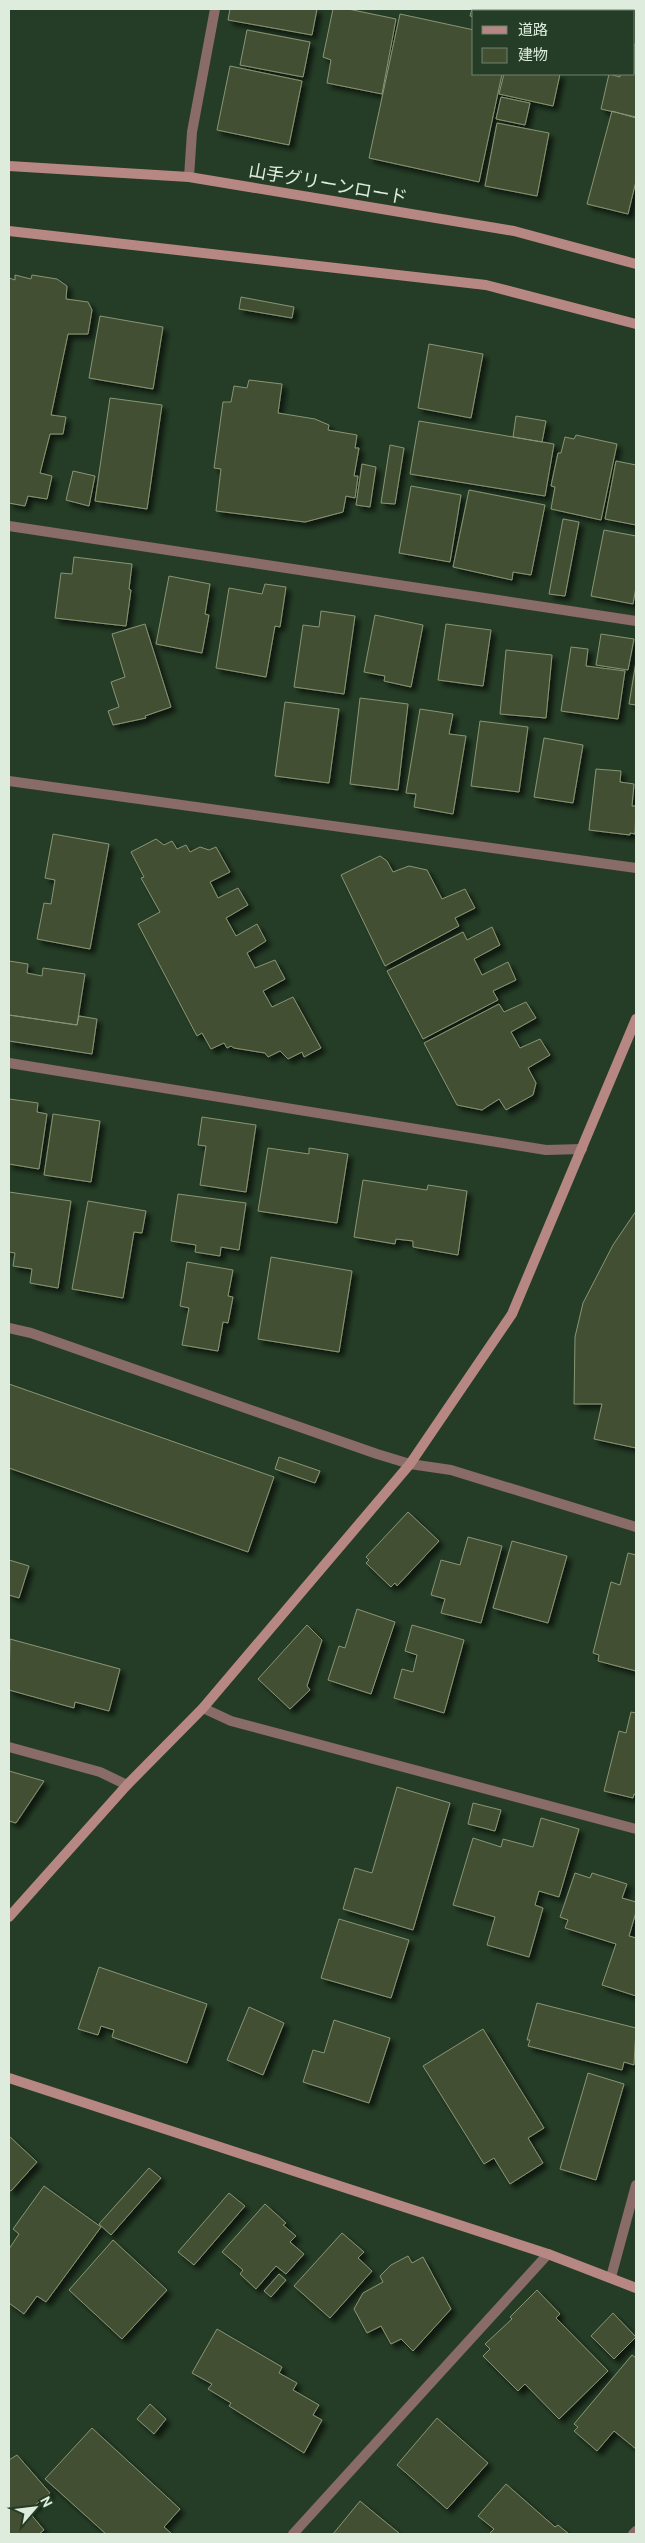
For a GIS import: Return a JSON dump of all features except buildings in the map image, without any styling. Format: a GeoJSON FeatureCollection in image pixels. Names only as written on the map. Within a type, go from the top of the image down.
{"type":"FeatureCollection","features":[{"type":"Feature","properties":{"kind":"street"},"geometry":{"type":"LineString","coordinates":[[189,177],[192,132],[215,9]]}},
{"type":"Feature","properties":{"kind":"street","name":"山手グリーンロード"},"geometry":{"type":"LineString","coordinates":[[9,166],[189,177],[514,232],[636,264]]}},
{"type":"Feature","properties":{"kind":"street"},"geometry":{"type":"LineString","coordinates":[[9,231],[486,285],[636,324]]}},
{"type":"Feature","properties":{"kind":"street"},"geometry":{"type":"LineString","coordinates":[[9,526],[636,621]]}},
{"type":"Feature","properties":{"kind":"street"},"geometry":{"type":"LineString","coordinates":[[9,781],[636,868]]}},
{"type":"Feature","properties":{"kind":"street"},"geometry":{"type":"LineString","coordinates":[[9,1917],[127,1785],[203,1708],[410,1464],[512,1314],[636,1018]]}},
{"type":"Feature","properties":{"kind":"street"},"geometry":{"type":"LineString","coordinates":[[9,1063],[546,1150],[582,1150]]}},
{"type":"Feature","properties":{"kind":"street"},"geometry":{"type":"LineString","coordinates":[[9,1328],[31,1333],[410,1464],[450,1470],[636,1527]]}},
{"type":"Feature","properties":{"kind":"street"},"geometry":{"type":"LineString","coordinates":[[203,1708],[231,1721],[636,1829]]}},
{"type":"Feature","properties":{"kind":"street"},"geometry":{"type":"LineString","coordinates":[[9,1747],[100,1772],[127,1785]]}},
{"type":"Feature","properties":{"kind":"street"},"geometry":{"type":"LineString","coordinates":[[9,2078],[548,2254],[636,2288]]}},
{"type":"Feature","properties":{"kind":"street"},"geometry":{"type":"LineString","coordinates":[[611,2277],[636,2185]]}},
{"type":"Feature","properties":{"kind":"street"},"geometry":{"type":"LineString","coordinates":[[293,2534],[548,2254]]}},
{"type":"Feature","properties":{"kind":"street"},"geometry":{"type":"LineString","coordinates":[[633,2534],[636,2531]]}}]}
